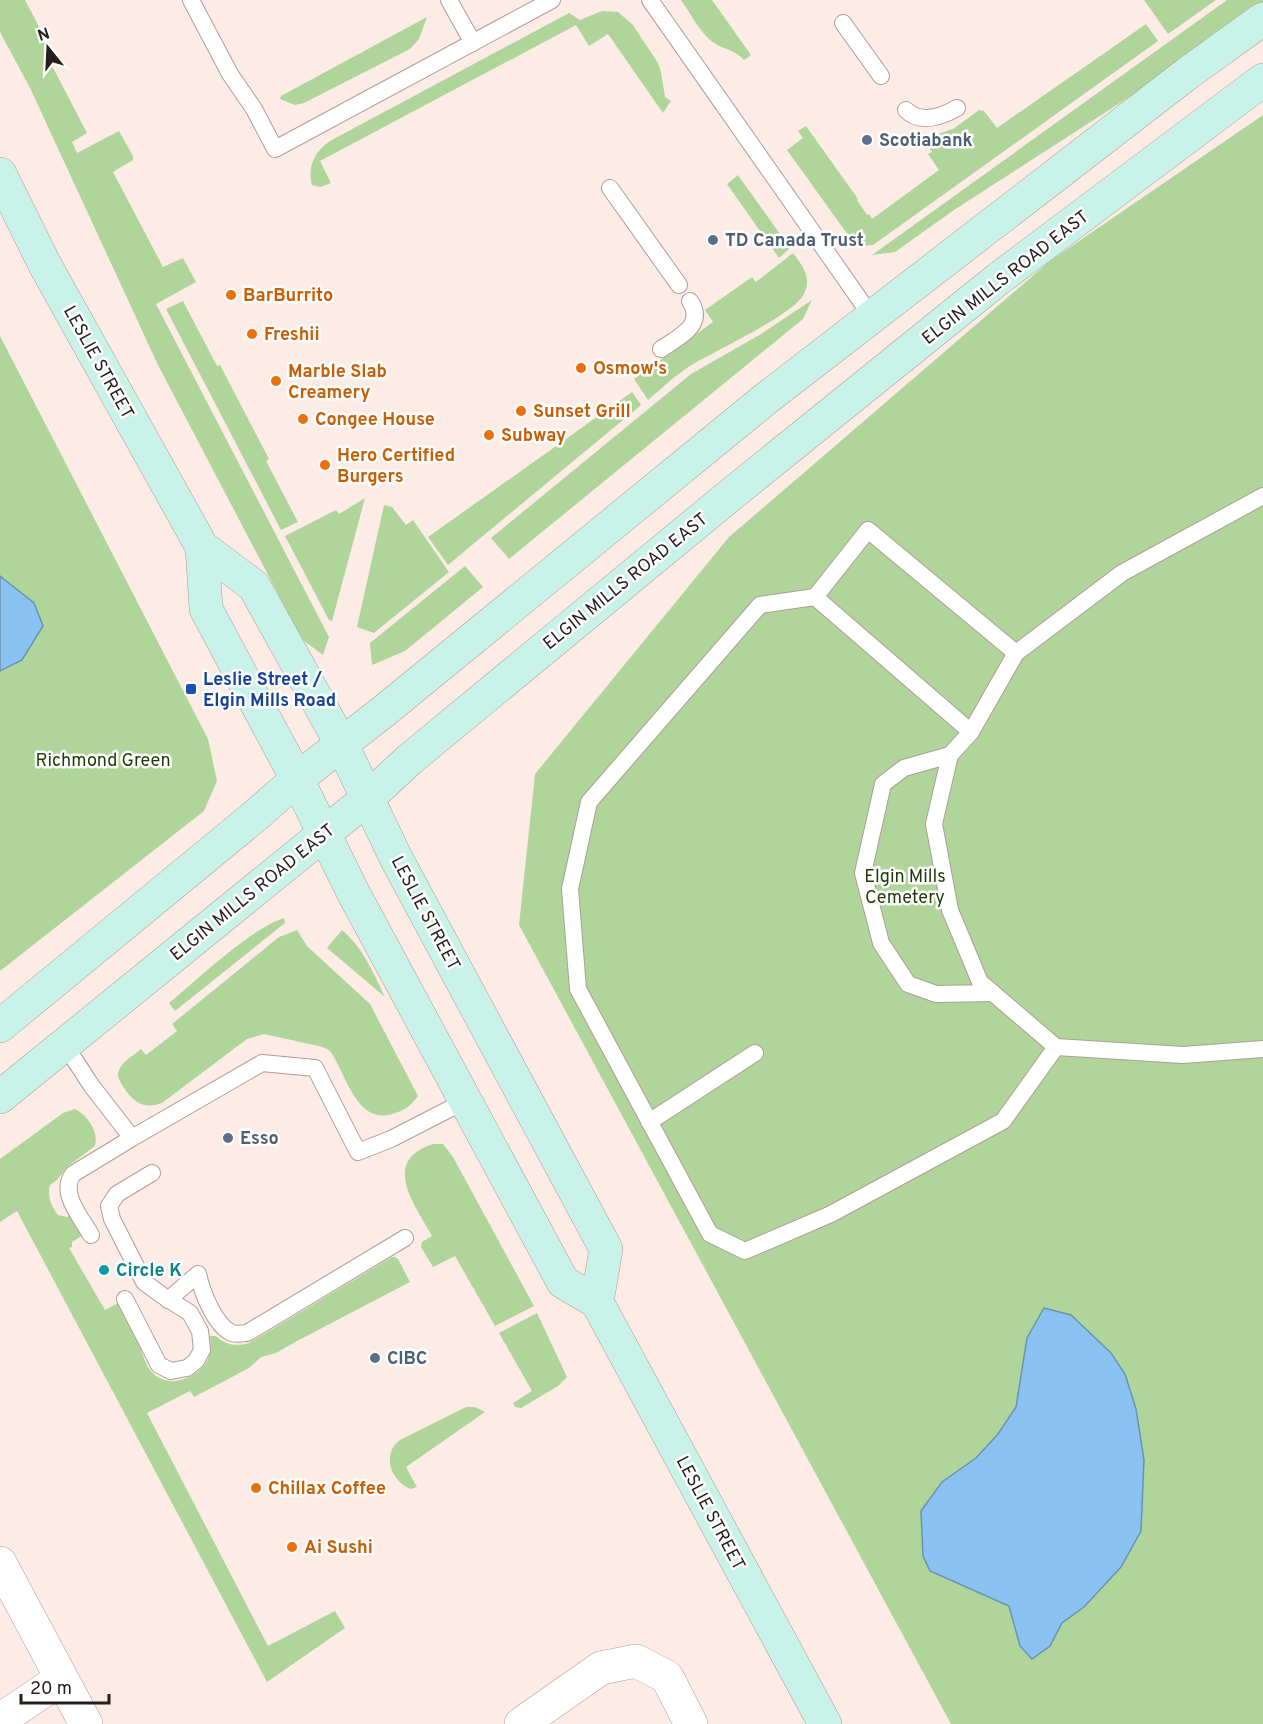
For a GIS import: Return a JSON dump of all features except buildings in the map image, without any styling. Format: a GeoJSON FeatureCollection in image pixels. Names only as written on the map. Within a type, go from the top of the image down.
{"type":"FeatureCollection","features":[{"type":"Feature","properties":{"kind":"main road"},"geometry":{"type":"LineString","coordinates":[[0,1026],[255,816],[297,778],[342,745],[768,397],[1188,73],[1263,20]]}},
{"type":"Feature","properties":{"kind":"main road","name":"ELGIN MILLS ROAD EAST"},"geometry":{"type":"LineString","coordinates":[[0,1097],[368,798],[410,759],[583,615],[998,279],[1263,80]]}},
{"type":"Feature","properties":{"kind":"main road","name":"LESLIE STREET"},"geometry":{"type":"LineString","coordinates":[[0,174],[45,265],[202,547],[254,586],[342,745],[396,858],[606,1249],[597,1302]]}},
{"type":"Feature","properties":{"kind":"main road","name":"LESLIE STREET"},"geometry":{"type":"LineString","coordinates":[[202,547],[206,609],[297,778],[323,833],[563,1282],[597,1302],[825,1724]]}},
{"type":"Feature","properties":{"kind":"street"},"geometry":{"type":"LineString","coordinates":[[0,1563],[86,1724]]}},
{"type":"Feature","properties":{"kind":"street"},"geometry":{"type":"LineString","coordinates":[[521,1724],[601,1668],[636,1661],[667,1677],[691,1724]]}},
{"type":"Feature","properties":{"kind":"street"},"geometry":{"type":"LineString","coordinates":[[0,1720],[61,1679]]}},
{"type":"Feature","properties":{"kind":"lane"},"geometry":{"type":"LineString","coordinates":[[191,0],[232,77],[254,110],[275,149],[552,0]]}},
{"type":"Feature","properties":{"kind":"lane"},"geometry":{"type":"LineString","coordinates":[[449,0],[472,43]]}},
{"type":"Feature","properties":{"kind":"lane"},"geometry":{"type":"LineString","coordinates":[[650,0],[872,317]]}},
{"type":"Feature","properties":{"kind":"lane"},"geometry":{"type":"LineString","coordinates":[[843,23],[881,76]]}},
{"type":"Feature","properties":{"kind":"lane"},"geometry":{"type":"LineString","coordinates":[[906,110],[916,117],[928,118],[957,108]]}},
{"type":"Feature","properties":{"kind":"lane"},"geometry":{"type":"LineString","coordinates":[[610,188],[679,285]]}},
{"type":"Feature","properties":{"kind":"lane"},"geometry":{"type":"LineString","coordinates":[[661,349],[694,325],[696,316],[690,301]]}},
{"type":"Feature","properties":{"kind":"lane"},"geometry":{"type":"LineString","coordinates":[[1263,496],[1122,573],[1016,653],[970,732],[950,755],[934,824],[950,910],[980,982],[1056,1047],[1184,1055],[1263,1049]]}},
{"type":"Feature","properties":{"kind":"lane"},"geometry":{"type":"LineString","coordinates":[[1016,653],[868,530],[815,597],[760,605],[589,802],[570,889],[578,989],[710,1234],[744,1251],[831,1214],[1003,1120],[1056,1047]]}},
{"type":"Feature","properties":{"kind":"lane"},"geometry":{"type":"LineString","coordinates":[[815,597],[970,732]]}},
{"type":"Feature","properties":{"kind":"lane"},"geometry":{"type":"LineString","coordinates":[[950,755],[904,768],[883,784],[863,873],[881,943],[908,984],[936,994],[993,993]]}},
{"type":"Feature","properties":{"kind":"lane"},"geometry":{"type":"LineString","coordinates":[[65,1045],[91,1085],[132,1138]]}},
{"type":"Feature","properties":{"kind":"lane"},"geometry":{"type":"LineString","coordinates":[[649,1122],[755,1053]]}},
{"type":"Feature","properties":{"kind":"lane"},"geometry":{"type":"LineString","coordinates":[[91,1235],[67,1192],[69,1179],[73,1174],[262,1063],[315,1068],[358,1152],[391,1139],[465,1101]]}},
{"type":"Feature","properties":{"kind":"lane"},"geometry":{"type":"LineString","coordinates":[[125,1299],[159,1365],[171,1371],[187,1368],[196,1361],[202,1350],[200,1331],[190,1313],[144,1282],[112,1219],[109,1206],[117,1194],[152,1173]]}},
{"type":"Feature","properties":{"kind":"lane"},"geometry":{"type":"LineString","coordinates":[[168,1300],[198,1274],[201,1288],[221,1326],[235,1334],[247,1333],[405,1238]]}},
{"type":"Feature","properties":{"kind":"green space"},"geometry":{"type":"Polygon","coordinates":[[[0,0],[25,0],[54,55],[48,58],[87,133],[72,142],[77,153],[119,131],[133,160],[113,172],[163,267],[183,258],[196,282],[156,304],[329,637],[323,655],[304,641],[298,632],[158,365],[30,88],[0,32],[0,0]]]}},
{"type":"Feature","properties":{"kind":"green space"},"geometry":{"type":"Polygon","coordinates":[[[681,0],[712,0],[751,55],[744,60],[710,40],[681,0]]]}},
{"type":"Feature","properties":{"kind":"green space"},"geometry":{"type":"Polygon","coordinates":[[[1144,0],[1216,0],[1168,34],[1144,0]]]}},
{"type":"Feature","properties":{"kind":"green space"},"geometry":{"type":"Polygon","coordinates":[[[1227,0],[1263,0],[1263,6],[1196,54],[954,210],[895,252],[872,255],[1227,0]]]}},
{"type":"Feature","properties":{"kind":"green space"},"geometry":{"type":"Polygon","coordinates":[[[602,11],[618,12],[633,25],[658,63],[665,97],[671,101],[663,113],[608,34],[589,46],[576,25],[320,161],[331,183],[320,187],[312,185],[311,172],[316,155],[330,141],[569,13],[580,20],[602,11]]]}},
{"type":"Feature","properties":{"kind":"green space"},"geometry":{"type":"Polygon","coordinates":[[[427,17],[419,39],[410,49],[304,103],[295,105],[280,99],[281,96],[427,17]]]}},
{"type":"Feature","properties":{"kind":"green space"},"geometry":{"type":"Polygon","coordinates":[[[1146,24],[1158,41],[873,245],[862,246],[848,235],[787,150],[803,138],[798,131],[806,126],[872,219],[939,170],[928,154],[932,152],[922,139],[953,129],[979,110],[984,111],[997,128],[1146,24]]]}},
{"type":"Feature","properties":{"kind":"green space","name":"Elgin Mills Cemetery"},"geometry":{"type":"Polygon","coordinates":[[[1263,115],[1263,1724],[951,1724],[519,925],[535,774],[729,537],[1050,261],[1263,115]]]}},
{"type":"Feature","properties":{"kind":"green space"},"geometry":{"type":"Polygon","coordinates":[[[738,175],[790,248],[779,258],[727,184],[738,175]]]}},
{"type":"Feature","properties":{"kind":"green space"},"geometry":{"type":"Polygon","coordinates":[[[793,253],[807,277],[804,294],[796,303],[767,324],[684,370],[648,400],[634,379],[713,322],[705,310],[752,277],[756,282],[793,253]]]}},
{"type":"Feature","properties":{"kind":"green space"},"geometry":{"type":"Polygon","coordinates":[[[812,300],[803,319],[509,559],[491,538],[691,374],[761,334],[812,300]]]}},
{"type":"Feature","properties":{"kind":"green space"},"geometry":{"type":"Polygon","coordinates":[[[183,301],[217,366],[220,365],[269,459],[266,461],[298,522],[281,530],[166,309],[183,301]]]}},
{"type":"Feature","properties":{"kind":"green space","name":"Richmond Green"},"geometry":{"type":"Polygon","coordinates":[[[0,336],[208,739],[217,781],[204,811],[0,971],[0,336]]]}},
{"type":"Feature","properties":{"kind":"green space"},"geometry":{"type":"Polygon","coordinates":[[[632,392],[641,405],[448,565],[428,537],[632,392]]]}},
{"type":"Feature","properties":{"kind":"green space"},"geometry":{"type":"Polygon","coordinates":[[[365,498],[332,621],[329,620],[285,536],[336,510],[339,514],[365,498]]]}},
{"type":"Feature","properties":{"kind":"green space"},"geometry":{"type":"Polygon","coordinates":[[[384,505],[392,507],[406,525],[413,520],[449,572],[374,633],[357,627],[384,505]]]}},
{"type":"Feature","properties":{"kind":"green space"},"geometry":{"type":"Polygon","coordinates":[[[465,566],[483,587],[405,651],[372,665],[370,643],[465,566]]]}},
{"type":"Feature","properties":{"kind":"green space"},"geometry":{"type":"Polygon","coordinates":[[[284,918],[285,923],[175,1011],[169,1003],[209,968],[240,943],[284,918]]]}},
{"type":"Feature","properties":{"kind":"green space"},"geometry":{"type":"Polygon","coordinates":[[[297,930],[307,946],[370,1004],[418,1096],[413,1103],[404,1110],[392,1114],[380,1115],[369,1112],[354,1095],[330,1051],[323,1047],[264,1034],[247,1039],[162,1103],[142,1104],[126,1091],[118,1075],[124,1063],[141,1049],[146,1055],[177,1031],[172,1024],[279,937],[297,930]]]}},
{"type":"Feature","properties":{"kind":"green space"},"geometry":{"type":"Polygon","coordinates":[[[342,930],[362,953],[385,997],[327,948],[342,930]]]}},
{"type":"Feature","properties":{"kind":"green space"},"geometry":{"type":"Polygon","coordinates":[[[75,1109],[84,1115],[94,1129],[95,1146],[68,1166],[50,1185],[50,1201],[58,1215],[67,1217],[71,1215],[83,1235],[72,1242],[72,1247],[69,1248],[105,1310],[118,1303],[136,1336],[150,1370],[162,1379],[180,1380],[196,1373],[204,1366],[209,1357],[210,1336],[216,1336],[231,1344],[249,1343],[392,1257],[398,1259],[410,1282],[276,1353],[261,1357],[249,1368],[194,1397],[190,1391],[147,1413],[268,1646],[335,1611],[345,1628],[267,1682],[17,1211],[0,1222],[0,1159],[63,1113],[75,1109]]]}},
{"type":"Feature","properties":{"kind":"green space"},"geometry":{"type":"Polygon","coordinates":[[[433,1144],[443,1144],[453,1157],[534,1306],[495,1326],[455,1256],[433,1267],[421,1247],[422,1242],[432,1236],[411,1198],[406,1185],[405,1172],[408,1161],[417,1152],[433,1144]]]}},
{"type":"Feature","properties":{"kind":"green space"},"geometry":{"type":"Polygon","coordinates":[[[537,1313],[567,1377],[558,1386],[521,1408],[515,1407],[513,1403],[532,1391],[499,1333],[537,1313]]]}},
{"type":"Feature","properties":{"kind":"green space"},"geometry":{"type":"Polygon","coordinates":[[[466,1407],[475,1407],[485,1412],[406,1467],[417,1487],[411,1489],[398,1480],[390,1460],[394,1446],[400,1440],[466,1407]]]}},
{"type":"Feature","properties":{"kind":"water"},"geometry":{"type":"Polygon","coordinates":[[[0,576],[34,603],[43,626],[22,660],[0,671],[0,576]]]}},
{"type":"Feature","properties":{"kind":"water"},"geometry":{"type":"Polygon","coordinates":[[[1044,1308],[1071,1315],[1111,1353],[1125,1374],[1136,1409],[1144,1460],[1141,1531],[1121,1567],[1084,1607],[1062,1623],[1050,1646],[1032,1659],[1020,1646],[1009,1606],[930,1571],[923,1556],[921,1511],[942,1482],[976,1458],[998,1434],[1016,1407],[1027,1338],[1044,1308]]]}},
{"type":"Feature","properties":{"kind":"place","name":"Scotiabank"},"geometry":{"type":"Point","coordinates":[867,140]}},
{"type":"Feature","properties":{"kind":"place","name":"TD Canada Trust"},"geometry":{"type":"Point","coordinates":[713,240]}},
{"type":"Feature","properties":{"kind":"place","name":"BarBurrito"},"geometry":{"type":"Point","coordinates":[231,295]}},
{"type":"Feature","properties":{"kind":"place","name":"Freshii"},"geometry":{"type":"Point","coordinates":[252,334]}},
{"type":"Feature","properties":{"kind":"place","name":"Osmow's"},"geometry":{"type":"Point","coordinates":[581,368]}},
{"type":"Feature","properties":{"kind":"place","name":"Marble Slab Creamery"},"geometry":{"type":"Point","coordinates":[276,381]}},
{"type":"Feature","properties":{"kind":"place","name":"Sunset Grill"},"geometry":{"type":"Point","coordinates":[521,411]}},
{"type":"Feature","properties":{"kind":"place","name":"Congee House"},"geometry":{"type":"Point","coordinates":[303,419]}},
{"type":"Feature","properties":{"kind":"place","name":"Subway"},"geometry":{"type":"Point","coordinates":[489,435]}},
{"type":"Feature","properties":{"kind":"place","name":"Hero Certified Burgers"},"geometry":{"type":"Point","coordinates":[325,465]}},
{"type":"Feature","properties":{"kind":"place","name":"Leslie Street / Elgin Mills Road"},"geometry":{"type":"Point","coordinates":[191,689]}},
{"type":"Feature","properties":{"kind":"place","name":"Esso"},"geometry":{"type":"Point","coordinates":[228,1138]}},
{"type":"Feature","properties":{"kind":"place","name":"Circle K"},"geometry":{"type":"Point","coordinates":[104,1270]}},
{"type":"Feature","properties":{"kind":"place","name":"CIBC"},"geometry":{"type":"Point","coordinates":[375,1358]}},
{"type":"Feature","properties":{"kind":"place","name":"Chillax Coffee"},"geometry":{"type":"Point","coordinates":[256,1488]}},
{"type":"Feature","properties":{"kind":"place","name":"Ai Sushi"},"geometry":{"type":"Point","coordinates":[292,1547]}}]}
